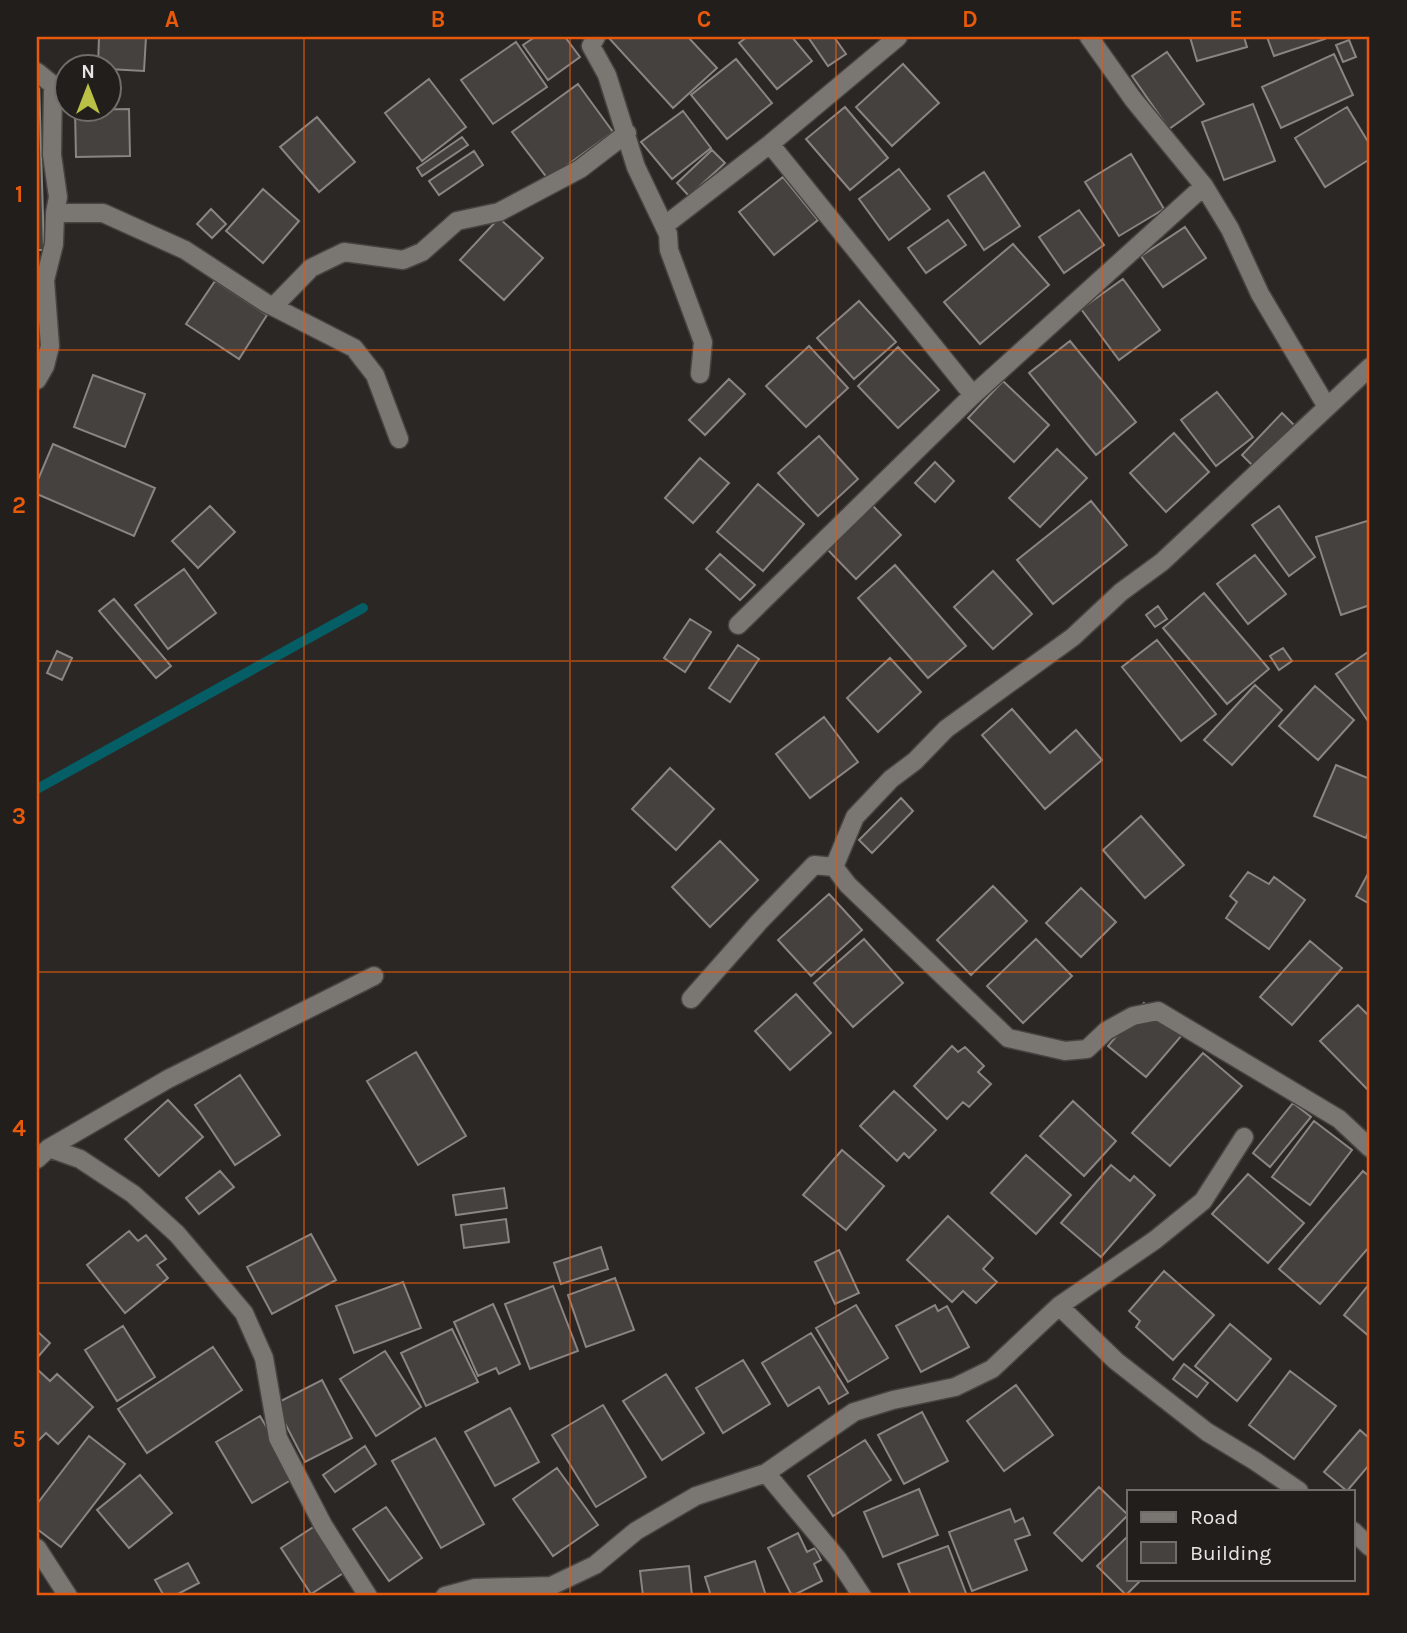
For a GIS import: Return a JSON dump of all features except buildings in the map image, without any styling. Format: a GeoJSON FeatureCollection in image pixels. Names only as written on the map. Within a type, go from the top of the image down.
{"type":"FeatureCollection","features":[{"type":"Feature","properties":{"kind":"street"},"geometry":{"type":"LineString","coordinates":[[596,37],[591,46],[607,75],[636,167],[664,226],[669,250],[703,342],[700,374]]}},
{"type":"Feature","properties":{"kind":"street"},"geometry":{"type":"LineString","coordinates":[[664,226],[770,144],[898,37]]}},
{"type":"Feature","properties":{"kind":"street"},"geometry":{"type":"LineString","coordinates":[[1088,37],[1133,99],[1204,186],[1230,229],[1260,294],[1327,407]]}},
{"type":"Feature","properties":{"kind":"street"},"geometry":{"type":"LineString","coordinates":[[37,72],[53,85],[52,156],[58,197],[54,244],[45,280],[50,346],[45,366],[37,380]]}},
{"type":"Feature","properties":{"kind":"street"},"geometry":{"type":"LineString","coordinates":[[274,306],[311,268],[344,252],[403,260],[422,252],[457,221],[499,212],[580,169],[626,133]]}},
{"type":"Feature","properties":{"kind":"street"},"geometry":{"type":"LineString","coordinates":[[770,144],[973,395]]}},
{"type":"Feature","properties":{"kind":"street"},"geometry":{"type":"LineString","coordinates":[[738,625],[973,395],[1204,186]]}},
{"type":"Feature","properties":{"kind":"street"},"geometry":{"type":"LineString","coordinates":[[55,212],[103,212],[185,250],[274,306],[354,348],[375,375],[399,439]]}},
{"type":"Feature","properties":{"kind":"street"},"geometry":{"type":"LineString","coordinates":[[834,867],[855,817],[891,779],[915,761],[946,729],[1073,636],[1121,592],[1162,562],[1370,367]]}},
{"type":"Feature","properties":{"kind":"street"},"geometry":{"type":"LineString","coordinates":[[691,999],[814,865],[834,867],[848,886],[1008,1038],[1065,1051],[1087,1049],[1106,1031],[1133,1016],[1158,1011],[1339,1119],[1370,1149]]}},
{"type":"Feature","properties":{"kind":"street"},"geometry":{"type":"LineString","coordinates":[[43,1154],[168,1079],[374,976]]}},
{"type":"Feature","properties":{"kind":"street"},"geometry":{"type":"LineString","coordinates":[[445,1596],[475,1588],[551,1586],[595,1564],[636,1531],[696,1496],[766,1474],[854,1412],[893,1400],[955,1387],[992,1369],[1059,1306],[1155,1240],[1203,1200],[1244,1137]]}},
{"type":"Feature","properties":{"kind":"street"},"geometry":{"type":"LineString","coordinates":[[43,1154],[80,1159],[133,1194],[177,1234],[244,1313],[264,1358],[278,1438],[323,1525],[368,1596]]}},
{"type":"Feature","properties":{"kind":"street"},"geometry":{"type":"LineString","coordinates":[[1059,1306],[1116,1362],[1207,1432],[1298,1490]]}},
{"type":"Feature","properties":{"kind":"street"},"geometry":{"type":"LineString","coordinates":[[766,1474],[837,1558],[862,1596]]}},
{"type":"Feature","properties":{"kind":"street"},"geometry":{"type":"LineString","coordinates":[[1354,1532],[1370,1548]]}},
{"type":"Feature","properties":{"kind":"street"},"geometry":{"type":"LineString","coordinates":[[37,1548],[68,1596]]}},
{"type":"Feature","properties":{"kind":"waterway"},"geometry":{"type":"LineString","coordinates":[[37,789],[363,608]]}}]}
